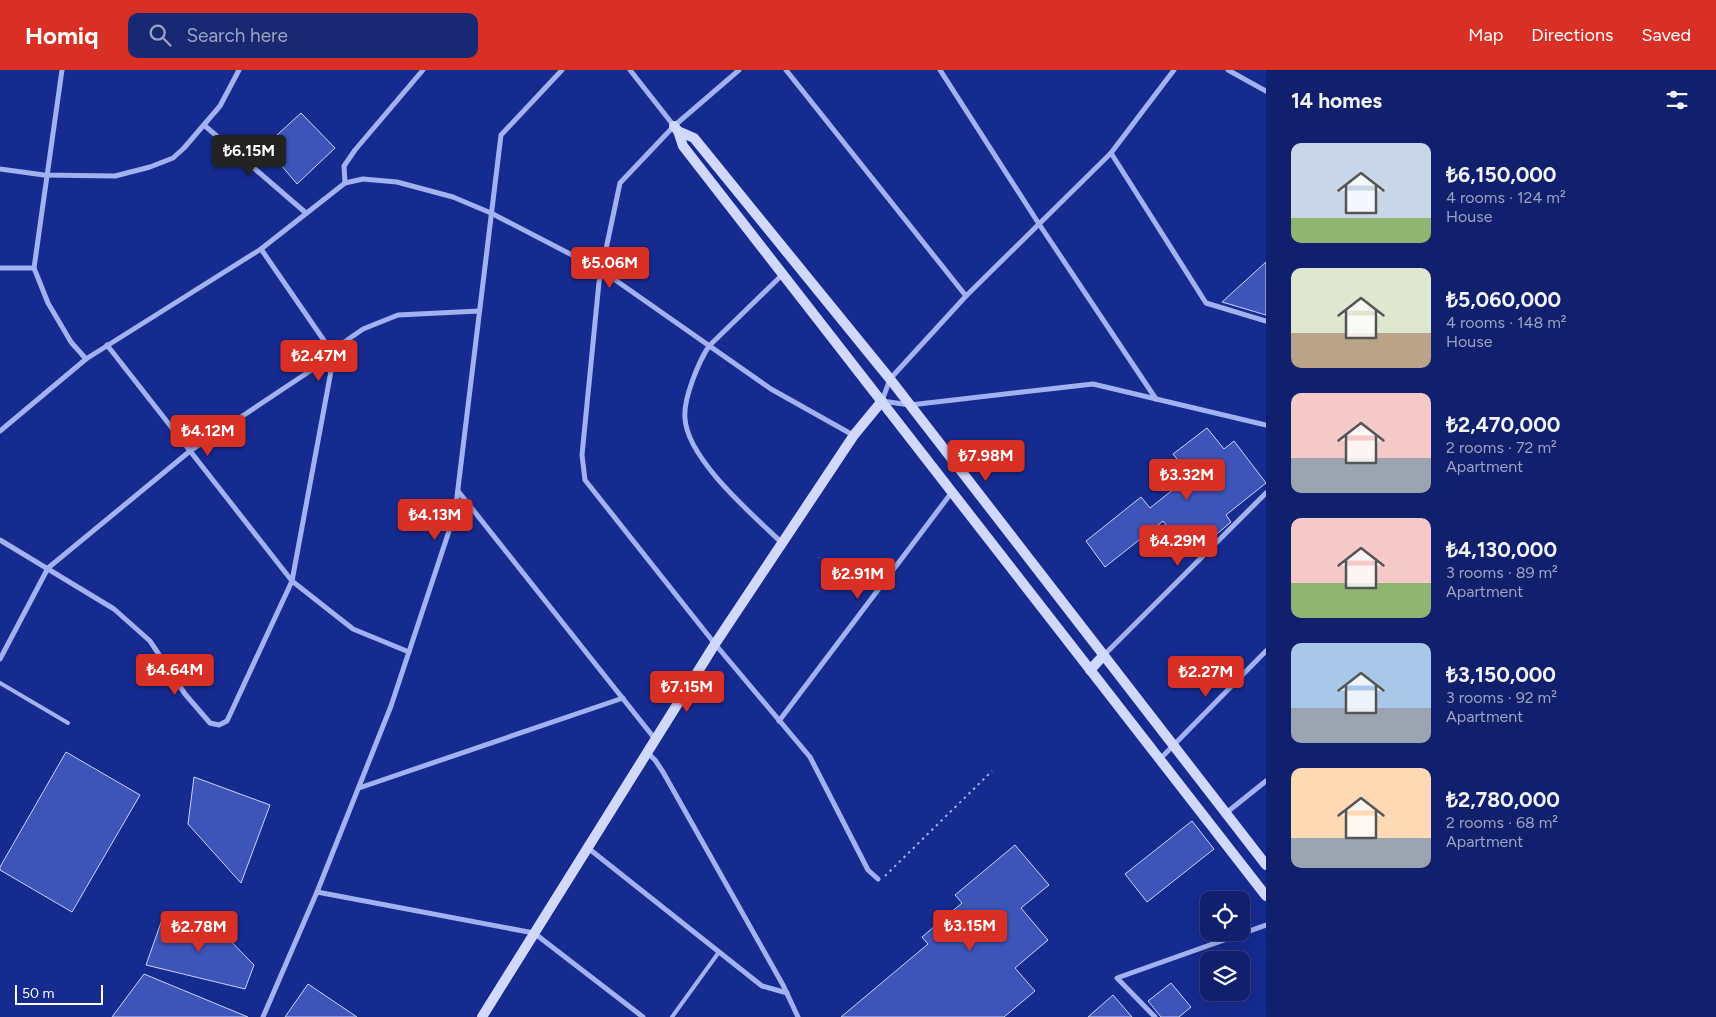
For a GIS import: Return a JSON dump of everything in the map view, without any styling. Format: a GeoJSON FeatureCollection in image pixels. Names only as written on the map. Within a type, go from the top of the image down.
{"type":"FeatureCollection","features":[{"type":"Feature","properties":{"kind":"street"},"geometry":{"type":"LineString","coordinates":[[62,70],[34,268],[48,303],[71,342],[86,358]]}},
{"type":"Feature","properties":{"kind":"street"},"geometry":{"type":"LineString","coordinates":[[0,169],[47,174],[115,176],[150,167],[173,158],[220,106],[239,70]]}},
{"type":"Feature","properties":{"kind":"street"},"geometry":{"type":"LineString","coordinates":[[345,183],[344,166],[423,70]]}},
{"type":"Feature","properties":{"kind":"street"},"geometry":{"type":"LineString","coordinates":[[263,1017],[317,892],[391,706],[455,513],[501,135],[562,70]]}},
{"type":"Feature","properties":{"kind":"street"},"geometry":{"type":"LineString","coordinates":[[630,70],[676,129],[683,146],[1266,896]]}},
{"type":"Feature","properties":{"kind":"street"},"geometry":{"type":"LineString","coordinates":[[739,70],[620,183],[601,270],[582,455],[585,480],[715,644],[810,757],[868,870],[878,879]]}},
{"type":"Feature","properties":{"kind":"street"},"geometry":{"type":"LineString","coordinates":[[786,70],[966,296]]}},
{"type":"Feature","properties":{"kind":"street"},"geometry":{"type":"LineString","coordinates":[[940,70],[1039,224],[1156,399]]}},
{"type":"Feature","properties":{"kind":"street"},"geometry":{"type":"LineString","coordinates":[[484,1016],[715,644],[854,435],[882,401],[890,379],[966,296],[1111,153],[1174,70]]}},
{"type":"Feature","properties":{"kind":"street"},"geometry":{"type":"LineString","coordinates":[[1228,70],[1266,92]]}},
{"type":"Feature","properties":{"kind":"street"},"geometry":{"type":"LineString","coordinates":[[204,125],[306,213]]}},
{"type":"Feature","properties":{"kind":"street"},"geometry":{"type":"LineString","coordinates":[[676,129],[694,138],[890,379],[1266,865]]}},
{"type":"Feature","properties":{"kind":"street"},"geometry":{"type":"LineString","coordinates":[[1111,153],[1206,303],[1266,321]]}},
{"type":"Feature","properties":{"kind":"street"},"geometry":{"type":"LineString","coordinates":[[1,429],[86,358],[261,249],[345,183],[363,179],[396,182],[453,197],[491,213],[601,270],[771,389],[854,435]]}},
{"type":"Feature","properties":{"kind":"street"},"geometry":{"type":"LineString","coordinates":[[0,540],[114,609],[150,641],[185,694],[210,723],[220,725],[226,721],[292,581],[334,355],[261,249]]}},
{"type":"Feature","properties":{"kind":"street"},"geometry":{"type":"LineString","coordinates":[[0,268],[34,268]]}},
{"type":"Feature","properties":{"kind":"street"},"geometry":{"type":"LineString","coordinates":[[782,544],[720,482],[707,466],[688,431],[684,417],[685,403],[702,358],[709,346],[783,274]]}},
{"type":"Feature","properties":{"kind":"street"},"geometry":{"type":"LineString","coordinates":[[0,659],[48,568],[190,451],[334,355],[343,344],[363,330],[398,315],[479,312]]}},
{"type":"Feature","properties":{"kind":"street"},"geometry":{"type":"LineString","coordinates":[[107,346],[292,581],[353,629],[409,652]]}},
{"type":"Feature","properties":{"kind":"street"},"geometry":{"type":"LineString","coordinates":[[882,401],[910,405],[1093,384],[1266,425]]}},
{"type":"Feature","properties":{"kind":"street"},"geometry":{"type":"LineString","coordinates":[[458,491],[656,739]]}},
{"type":"Feature","properties":{"kind":"street"},"geometry":{"type":"LineString","coordinates":[[779,721],[952,492]]}},
{"type":"Feature","properties":{"kind":"street"},"geometry":{"type":"LineString","coordinates":[[1090,670],[1266,493]]}},
{"type":"Feature","properties":{"kind":"street"},"geometry":{"type":"LineString","coordinates":[[1160,760],[1266,651]]}},
{"type":"Feature","properties":{"kind":"street"},"geometry":{"type":"LineString","coordinates":[[359,788],[623,698]]}},
{"type":"Feature","properties":{"kind":"street"},"geometry":{"type":"LineString","coordinates":[[647,752],[664,772],[787,993],[798,1017]]}},
{"type":"Feature","properties":{"kind":"street"},"geometry":{"type":"LineString","coordinates":[[1226,813],[1266,781]]}},
{"type":"Feature","properties":{"kind":"street"},"geometry":{"type":"LineString","coordinates":[[587,848],[762,986],[787,993]]}},
{"type":"Feature","properties":{"kind":"street"},"geometry":{"type":"LineString","coordinates":[[317,892],[534,933],[643,1017]]}},
{"type":"Feature","properties":{"kind":"street"},"geometry":{"type":"LineString","coordinates":[[1155,1017],[1118,978],[1266,925]]}},
{"type":"Feature","properties":{"kind":"lane"},"geometry":{"type":"LineString","coordinates":[[0,683],[68,723]]}},
{"type":"Feature","properties":{"kind":"lane"},"geometry":{"type":"LineString","coordinates":[[672,1017],[719,952]]}},
{"type":"Feature","properties":{"kind":"path"},"geometry":{"type":"LineString","coordinates":[[878,879],[887,875],[992,771]]}},
{"type":"Feature","properties":{"kind":"building"},"geometry":{"type":"Polygon","coordinates":[[[301,113],[335,148],[297,184],[265,146],[301,113]]]}},
{"type":"Feature","properties":{"kind":"building"},"geometry":{"type":"Polygon","coordinates":[[[1266,262],[1266,315],[1222,302],[1266,262]]]}},
{"type":"Feature","properties":{"kind":"building"},"geometry":{"type":"Polygon","coordinates":[[[1207,428],[1224,449],[1234,441],[1266,483],[1226,515],[1231,522],[1191,556],[1163,521],[1105,567],[1086,541],[1141,497],[1150,508],[1190,476],[1173,454],[1207,428]]]}},
{"type":"Feature","properties":{"kind":"building"},"geometry":{"type":"Polygon","coordinates":[[[66,752],[140,795],[72,912],[0,870],[66,752]]]}},
{"type":"Feature","properties":{"kind":"building"},"geometry":{"type":"Polygon","coordinates":[[[194,777],[270,805],[241,883],[188,824],[194,777]]]}},
{"type":"Feature","properties":{"kind":"building"},"geometry":{"type":"Polygon","coordinates":[[[1192,821],[1214,849],[1147,902],[1125,874],[1192,821]]]}},
{"type":"Feature","properties":{"kind":"building"},"geometry":{"type":"Polygon","coordinates":[[[1015,845],[1049,885],[1021,908],[1048,940],[1015,968],[1035,991],[1004,1017],[841,1017],[928,944],[922,937],[962,903],[955,895],[1015,845]]]}},
{"type":"Feature","properties":{"kind":"building"},"geometry":{"type":"Polygon","coordinates":[[[164,914],[216,926],[254,965],[245,989],[146,965],[164,914]]]}},
{"type":"Feature","properties":{"kind":"building"},"geometry":{"type":"Polygon","coordinates":[[[144,974],[248,1017],[112,1017],[144,974]]]}},
{"type":"Feature","properties":{"kind":"building"},"geometry":{"type":"Polygon","coordinates":[[[1171,983],[1191,1007],[1179,1017],[1161,1017],[1148,1001],[1171,983]]]}},
{"type":"Feature","properties":{"kind":"building"},"geometry":{"type":"Polygon","coordinates":[[[308,984],[357,1017],[285,1017],[308,984]]]}},
{"type":"Feature","properties":{"kind":"building"},"geometry":{"type":"Polygon","coordinates":[[[1113,995],[1132,1017],[1088,1017],[1113,995]]]}}]}
